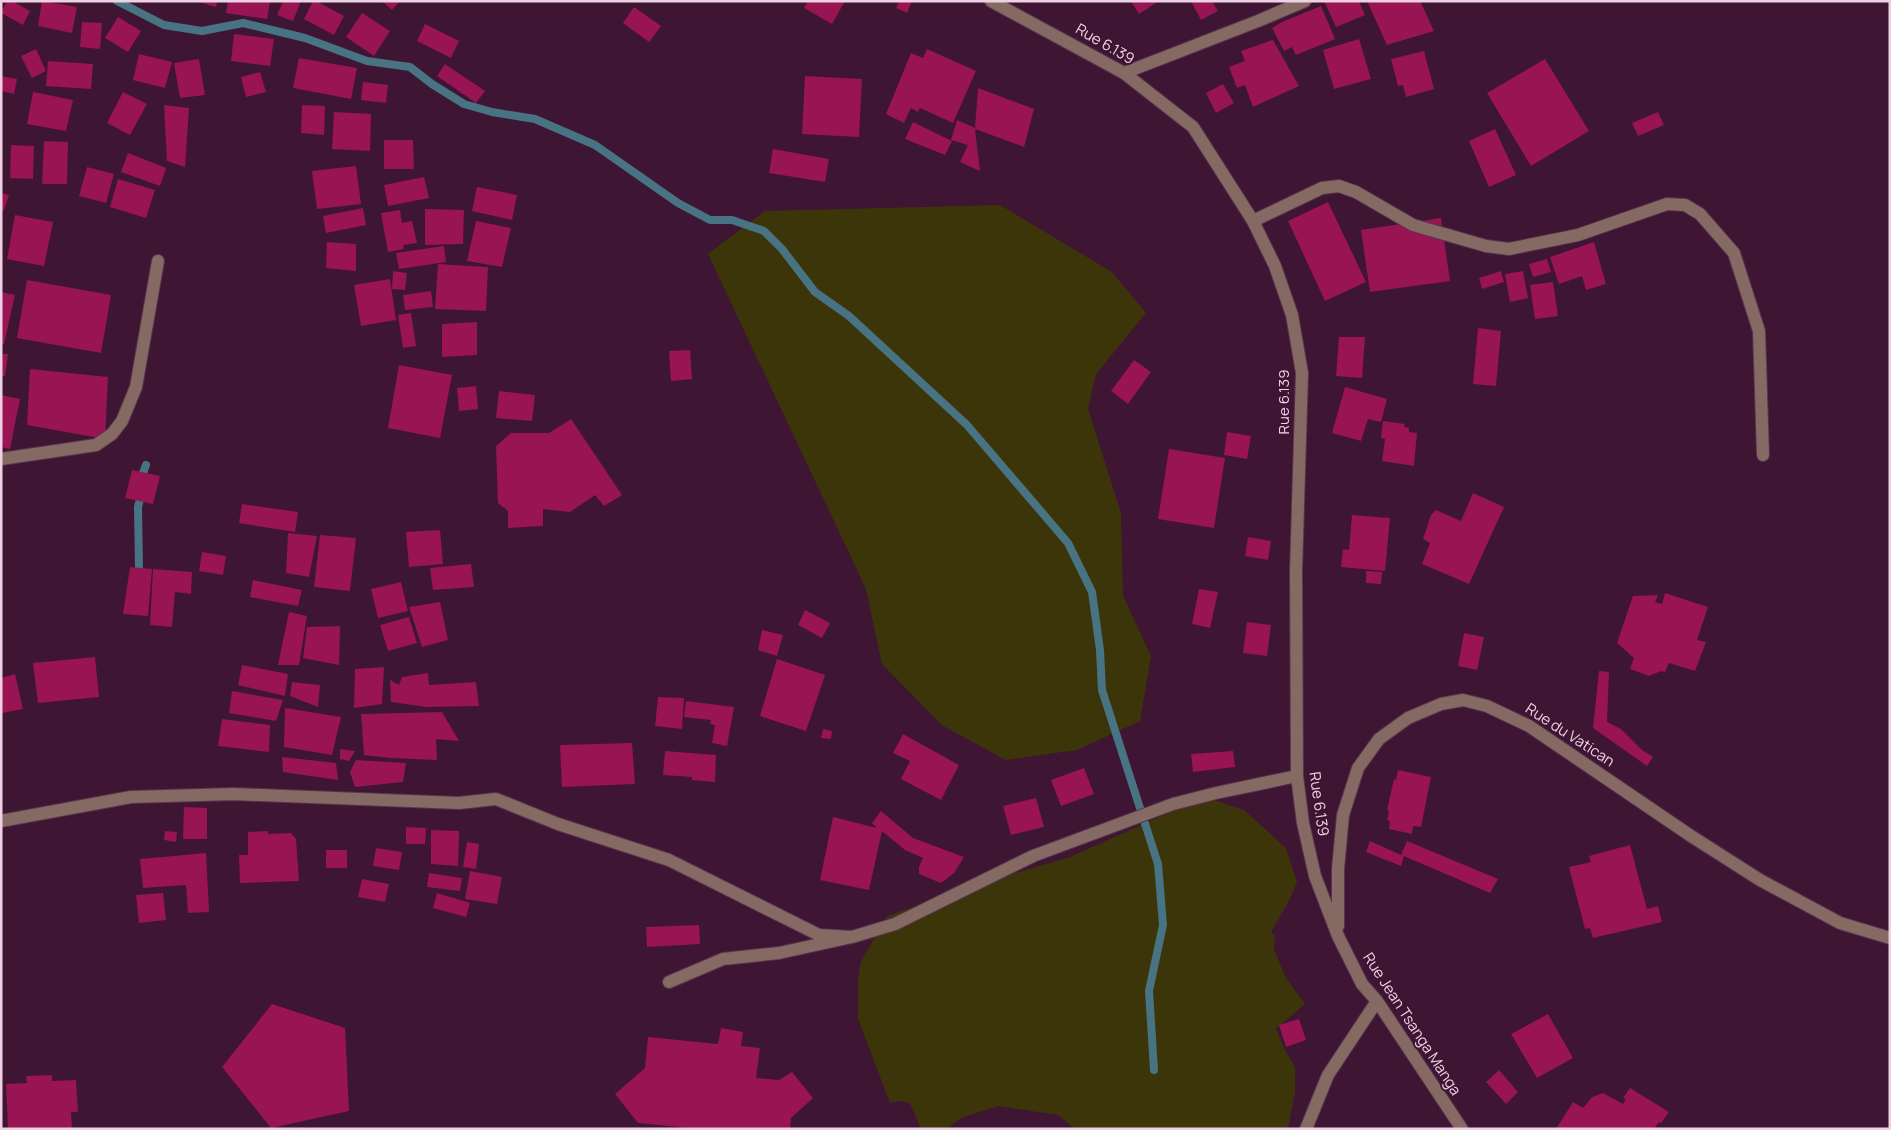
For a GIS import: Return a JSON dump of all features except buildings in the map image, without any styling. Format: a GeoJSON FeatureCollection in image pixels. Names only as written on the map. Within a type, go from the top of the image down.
{"type":"FeatureCollection","features":[{"type":"Feature","properties":{"kind":"street","name":"Rue 6.139"},"geometry":{"type":"LineString","coordinates":[[991,1],[1124,73],[1193,127],[1253,221],[1275,266],[1292,315],[1302,373],[1296,571],[1297,776],[1303,823],[1315,876],[1338,936]]}},
{"type":"Feature","properties":{"kind":"street"},"geometry":{"type":"LineString","coordinates":[[1124,73],[1305,1]]}},
{"type":"Feature","properties":{"kind":"street"},"geometry":{"type":"LineString","coordinates":[[1253,221],[1322,188],[1339,186],[1356,192],[1413,225],[1486,246],[1509,249],[1578,235],[1667,204],[1685,205],[1700,214],[1734,253],[1759,331],[1763,455]]}},
{"type":"Feature","properties":{"kind":"street"},"geometry":{"type":"LineString","coordinates":[[1,459],[96,445],[112,434],[122,421],[136,388],[158,261]]}},
{"type":"Feature","properties":{"kind":"street","name":"Rue du Vatican"},"geometry":{"type":"LineString","coordinates":[[1338,936],[1338,869],[1343,815],[1358,768],[1379,739],[1408,718],[1441,704],[1463,700],[1487,706],[1529,726],[1760,880],[1840,923],[1890,938]]}},
{"type":"Feature","properties":{"kind":"street"},"geometry":{"type":"LineString","coordinates":[[669,982],[723,959],[779,953],[852,937],[895,924],[1032,856],[1173,804],[1297,776]]}},
{"type":"Feature","properties":{"kind":"street"},"geometry":{"type":"LineString","coordinates":[[1,820],[131,797],[234,794],[459,803],[496,799],[558,824],[669,860],[819,935],[852,937]]}},
{"type":"Feature","properties":{"kind":"street","name":"Rue Jean Tsanga Manga"},"geometry":{"type":"LineString","coordinates":[[1338,936],[1362,984],[1377,1001],[1462,1129]]}},
{"type":"Feature","properties":{"kind":"street"},"geometry":{"type":"LineString","coordinates":[[1306,1129],[1328,1075],[1377,1001]]}},
{"type":"Feature","properties":{"kind":"shaded area"},"geometry":{"type":"Polygon","coordinates":[[[1000,205],[1112,272],[1146,313],[1096,374],[1088,409],[1121,513],[1123,596],[1151,656],[1140,721],[1077,750],[1006,760],[943,726],[882,664],[866,589],[708,254],[765,211],[1000,205]]]}},
{"type":"Feature","properties":{"kind":"shaded area"},"geometry":{"type":"Polygon","coordinates":[[[1199,799],[1214,800],[1244,810],[1286,848],[1297,882],[1290,899],[1271,932],[1275,936],[1274,949],[1285,976],[1305,1004],[1276,1029],[1295,1067],[1295,1092],[1288,1129],[1075,1129],[1058,1115],[998,1106],[961,1118],[947,1129],[921,1129],[910,1103],[900,1101],[890,1103],[858,1019],[858,979],[861,961],[887,916],[989,881],[1070,857],[1199,799]]]}},
{"type":"Feature","properties":{"kind":"waterway"},"geometry":{"type":"LineString","coordinates":[[117,1],[164,25],[202,31],[243,23],[305,38],[367,61],[410,67],[432,84],[464,104],[492,112],[535,119],[595,145],[678,203],[710,220],[732,220],[764,231],[782,249],[815,292],[849,316],[967,425],[1068,543],[1092,592],[1100,650],[1102,690],[1158,864],[1163,925],[1149,991],[1154,1070]]}},
{"type":"Feature","properties":{"kind":"waterway"},"geometry":{"type":"LineString","coordinates":[[139,568],[138,507],[146,465]]}}]}
